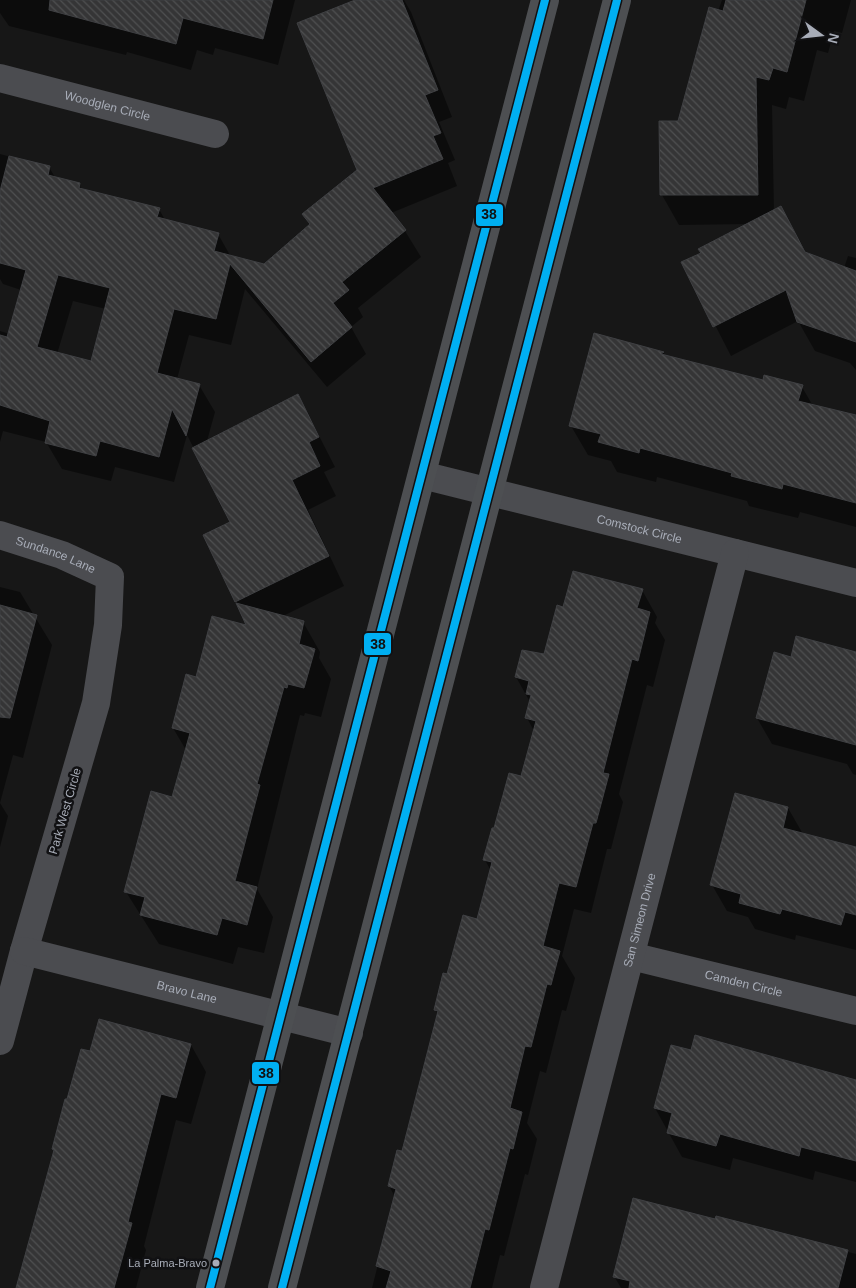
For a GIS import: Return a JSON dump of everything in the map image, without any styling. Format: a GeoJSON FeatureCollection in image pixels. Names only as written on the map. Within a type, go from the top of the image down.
{"type":"FeatureCollection","features":[{"type":"Feature","properties":{"kind":"main road"},"geometry":{"type":"LineString","coordinates":[[210,1288],[545,0]]}},
{"type":"Feature","properties":{"kind":"main road"},"geometry":{"type":"LineString","coordinates":[[282,1288],[617,0]]}},
{"type":"Feature","properties":{"kind":"street","name":"Woodglen Circle"},"geometry":{"type":"LineString","coordinates":[[0,78],[215,134]]}},
{"type":"Feature","properties":{"kind":"street","name":"Comstock Circle"},"geometry":{"type":"LineString","coordinates":[[422,475],[856,583]]}},
{"type":"Feature","properties":{"kind":"street","name":"Sundance Lane"},"geometry":{"type":"LineString","coordinates":[[0,535],[62,554],[110,577]]}},
{"type":"Feature","properties":{"kind":"street","name":"San Simeon Drive"},"geometry":{"type":"LineString","coordinates":[[544,1288],[735,553]]}},
{"type":"Feature","properties":{"kind":"street","name":"Park West Circle"},"geometry":{"type":"LineString","coordinates":[[0,1041],[24,951],[96,703],[108,625],[110,577]]}},
{"type":"Feature","properties":{"kind":"street","name":"Bravo Lane"},"geometry":{"type":"LineString","coordinates":[[24,951],[349,1033]]}},
{"type":"Feature","properties":{"kind":"street","name":"Camden Circle"},"geometry":{"type":"LineString","coordinates":[[631,956],[856,1011]]}},
{"type":"Feature","properties":{"kind":"building"},"geometry":{"type":"Polygon","coordinates":[[[50,0],[273,0],[263,39],[183,18],[176,44],[49,10],[50,0]]]}},
{"type":"Feature","properties":{"kind":"building"},"geometry":{"type":"Polygon","coordinates":[[[355,0],[402,0],[438,90],[425,95],[441,133],[433,136],[443,159],[373,188],[406,230],[342,282],[349,290],[333,303],[352,327],[311,362],[230,264],[216,319],[174,309],[157,373],[200,384],[186,436],[172,409],[159,457],[100,441],[96,456],[45,443],[50,421],[0,405],[0,335],[7,337],[26,270],[0,263],[0,191],[9,156],[50,166],[48,175],[80,183],[79,188],[160,208],[157,217],[219,233],[214,251],[264,264],[310,224],[302,214],[357,170],[297,23],[355,0]],[[58,275],[37,347],[91,361],[110,288],[58,275]]]}},
{"type":"Feature","properties":{"kind":"building"},"geometry":{"type":"Polygon","coordinates":[[[726,0],[806,0],[787,72],[773,68],[769,80],[756,77],[758,195],[660,195],[659,121],[678,121],[709,7],[723,11],[726,0]]]}},
{"type":"Feature","properties":{"kind":"building"},"geometry":{"type":"Polygon","coordinates":[[[781,206],[805,252],[856,271],[856,342],[797,322],[786,290],[713,327],[681,262],[701,253],[698,249],[781,206]]]}},
{"type":"Feature","properties":{"kind":"building"},"geometry":{"type":"Polygon","coordinates":[[[594,333],[664,352],[661,354],[763,380],[764,375],[803,385],[798,401],[856,415],[856,503],[783,484],[782,489],[731,476],[732,473],[640,448],[639,453],[598,442],[601,434],[569,426],[594,333]]]}},
{"type":"Feature","properties":{"kind":"building"},"geometry":{"type":"Polygon","coordinates":[[[298,394],[319,437],[309,442],[320,466],[292,480],[329,556],[235,602],[203,535],[230,522],[192,448],[298,394]]]}},
{"type":"Feature","properties":{"kind":"building"},"geometry":{"type":"Polygon","coordinates":[[[573,571],[643,589],[637,608],[650,612],[638,661],[632,659],[603,773],[609,774],[596,823],[593,823],[576,887],[559,883],[543,946],[560,951],[551,985],[547,984],[531,1047],[525,1046],[510,1108],[522,1112],[513,1149],[510,1148],[489,1230],[485,1229],[470,1288],[386,1288],[391,1271],[376,1266],[396,1189],[388,1186],[397,1150],[402,1151],[438,1011],[434,1010],[443,973],[447,974],[463,915],[477,919],[492,862],[483,860],[492,828],[494,828],[509,773],[521,776],[536,721],[525,718],[531,695],[526,694],[529,681],[515,677],[522,650],[544,654],[557,605],[563,607],[573,571]]]}},
{"type":"Feature","properties":{"kind":"building"},"geometry":{"type":"Polygon","coordinates":[[[236,603],[304,621],[299,644],[315,649],[304,688],[288,684],[287,688],[284,687],[257,784],[260,785],[235,881],[257,887],[247,925],[222,918],[217,935],[140,915],[145,897],[124,892],[151,791],[172,797],[190,733],[172,728],[186,674],[196,677],[212,616],[246,625],[236,603]]]}},
{"type":"Feature","properties":{"kind":"building"},"geometry":{"type":"Polygon","coordinates":[[[0,605],[37,615],[10,718],[0,717],[0,605]]]}},
{"type":"Feature","properties":{"kind":"building"},"geometry":{"type":"Polygon","coordinates":[[[796,636],[856,652],[856,745],[756,718],[774,652],[791,657],[796,636]]]}},
{"type":"Feature","properties":{"kind":"building"},"geometry":{"type":"Polygon","coordinates":[[[735,793],[788,807],[783,828],[856,847],[856,915],[845,912],[841,925],[782,909],[780,914],[739,903],[741,894],[710,885],[735,793]]]}},
{"type":"Feature","properties":{"kind":"building"},"geometry":{"type":"Polygon","coordinates":[[[99,1019],[191,1044],[176,1098],[161,1094],[128,1222],[132,1223],[114,1288],[16,1288],[54,1150],[52,1149],[65,1099],[67,1099],[81,1049],[90,1051],[99,1019]]]}},
{"type":"Feature","properties":{"kind":"building"},"geometry":{"type":"Polygon","coordinates":[[[695,1035],[856,1080],[856,1161],[801,1147],[799,1156],[720,1134],[716,1146],[667,1133],[672,1113],[654,1108],[671,1045],[691,1050],[695,1035]]]}},
{"type":"Feature","properties":{"kind":"building"},"geometry":{"type":"Polygon","coordinates":[[[633,1198],[715,1219],[716,1216],[848,1250],[838,1288],[629,1288],[630,1281],[613,1277],[633,1198]]]}},
{"type":"Feature","properties":{"kind":"transit line","name":"38"},"geometry":{"type":"LineString","coordinates":[[210,1288],[545,0]]}},
{"type":"Feature","properties":{"kind":"transit line","name":"38"},"geometry":{"type":"LineString","coordinates":[[282,1288],[617,0]]}},
{"type":"Feature","properties":{"kind":"place","name":"La Palma-Bravo"},"geometry":{"type":"Point","coordinates":[216,1263]}}]}
